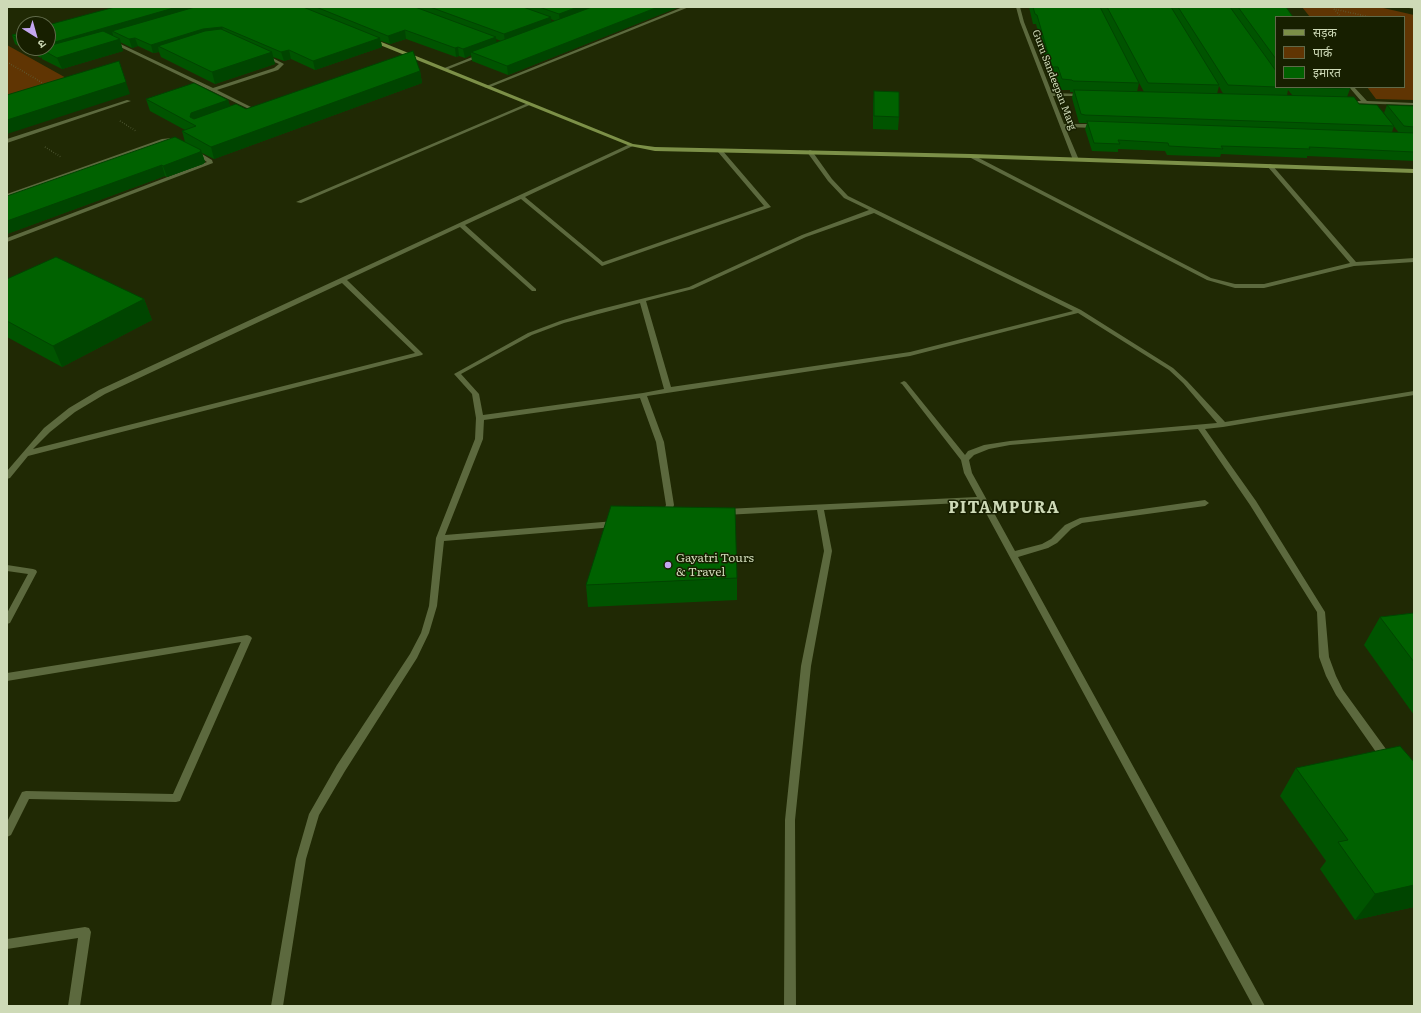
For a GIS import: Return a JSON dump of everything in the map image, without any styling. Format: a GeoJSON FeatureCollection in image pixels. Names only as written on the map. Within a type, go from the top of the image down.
{"type":"FeatureCollection","features":[{"type":"Feature","properties":{"kind":"street"},"geometry":{"type":"LineString","coordinates":[[486,87],[687,7]]}},
{"type":"Feature","properties":{"kind":"street","name":"Guru Sandeepan Marg"},"geometry":{"type":"LineString","coordinates":[[1018,7],[1076,160]]}},
{"type":"Feature","properties":{"kind":"street"},"geometry":{"type":"LineString","coordinates":[[1410,7],[1414,8]]}},
{"type":"Feature","properties":{"kind":"street"},"geometry":{"type":"LineString","coordinates":[[115,36],[107,39],[251,109]]}},
{"type":"Feature","properties":{"kind":"street"},"geometry":{"type":"LineString","coordinates":[[369,39],[632,145],[655,149],[970,156],[1414,171]]}},
{"type":"Feature","properties":{"kind":"street"},"geometry":{"type":"LineString","coordinates":[[444,69],[490,52]]}},
{"type":"Feature","properties":{"kind":"street"},"geometry":{"type":"LineString","coordinates":[[213,90],[276,69],[282,64],[260,54]]}},
{"type":"Feature","properties":{"kind":"street"},"geometry":{"type":"LineString","coordinates":[[399,56],[406,54]]}},
{"type":"Feature","properties":{"kind":"street"},"geometry":{"type":"LineString","coordinates":[[148,58],[156,56]]}},
{"type":"Feature","properties":{"kind":"street"},"geometry":{"type":"LineString","coordinates":[[1352,88],[1365,102]]}},
{"type":"Feature","properties":{"kind":"street"},"geometry":{"type":"LineString","coordinates":[[1050,94],[1088,95]]}},
{"type":"Feature","properties":{"kind":"street"},"geometry":{"type":"LineString","coordinates":[[7,141],[129,101]]}},
{"type":"Feature","properties":{"kind":"street"},"geometry":{"type":"LineString","coordinates":[[1343,102],[1414,104]]}},
{"type":"Feature","properties":{"kind":"street"},"geometry":{"type":"LineString","coordinates":[[1371,103],[1376,108]]}},
{"type":"Feature","properties":{"kind":"street"},"geometry":{"type":"LineString","coordinates":[[299,202],[530,104]]}},
{"type":"Feature","properties":{"kind":"street"},"geometry":{"type":"LineString","coordinates":[[245,111],[259,106]]}},
{"type":"Feature","properties":{"kind":"street"},"geometry":{"type":"LineString","coordinates":[[1062,125],[1102,127]]}},
{"type":"Feature","properties":{"kind":"street"},"geometry":{"type":"LineString","coordinates":[[7,196],[164,140],[172,140],[185,147]]}},
{"type":"Feature","properties":{"kind":"street"},"geometry":{"type":"LineString","coordinates":[[7,476],[25,454],[48,430],[72,410],[102,392],[632,145]]}},
{"type":"Feature","properties":{"kind":"street"},"geometry":{"type":"LineString","coordinates":[[7,240],[210,163],[210,161],[191,150]]}},
{"type":"Feature","properties":{"kind":"street"},"geometry":{"type":"LineString","coordinates":[[522,197],[602,264],[768,207],[720,151]]}},
{"type":"Feature","properties":{"kind":"street"},"geometry":{"type":"LineString","coordinates":[[810,152],[830,180],[846,197],[1031,286],[1079,311],[1171,369],[1185,382],[1224,425]]}},
{"type":"Feature","properties":{"kind":"street"},"geometry":{"type":"LineString","coordinates":[[970,156],[1208,279],[1235,286],[1264,286],[1354,264],[1414,260]]}},
{"type":"Feature","properties":{"kind":"street"},"geometry":{"type":"LineString","coordinates":[[1270,166],[1354,264]]}},
{"type":"Feature","properties":{"kind":"street"},"geometry":{"type":"LineString","coordinates":[[277,1006],[301,859],[314,814],[341,768],[414,656],[425,633],[433,606],[440,538],[479,439],[480,418],[475,394],[457,374],[536,332],[562,322],[599,311],[644,301],[705,283],[804,236],[873,211]]}},
{"type":"Feature","properties":{"kind":"street"},"geometry":{"type":"LineString","coordinates":[[462,225],[534,290]]}},
{"type":"Feature","properties":{"kind":"street"},"geometry":{"type":"LineString","coordinates":[[25,454],[420,354],[343,280]]}},
{"type":"Feature","properties":{"kind":"street"},"geometry":{"type":"LineString","coordinates":[[644,301],[668,390]]}},
{"type":"Feature","properties":{"kind":"street"},"geometry":{"type":"LineString","coordinates":[[480,418],[643,395],[929,350],[1079,311]]}},
{"type":"Feature","properties":{"kind":"street"},"geometry":{"type":"LineString","coordinates":[[904,384],[965,460],[968,473],[1012,555],[1259,1006]]}},
{"type":"Feature","properties":{"kind":"street"},"geometry":{"type":"LineString","coordinates":[[965,460],[971,453],[987,447],[1010,443],[1224,425],[1414,393]]}},
{"type":"Feature","properties":{"kind":"street"},"geometry":{"type":"LineString","coordinates":[[643,395],[660,442],[671,511],[654,517]]}},
{"type":"Feature","properties":{"kind":"street"},"geometry":{"type":"LineString","coordinates":[[1200,427],[1253,503],[1321,612],[1324,657],[1331,676],[1339,692],[1396,768]]}},
{"type":"Feature","properties":{"kind":"street"},"geometry":{"type":"LineString","coordinates":[[718,512],[982,499]]}},
{"type":"Feature","properties":{"kind":"street"},"geometry":{"type":"LineString","coordinates":[[1012,555],[1045,546],[1054,541],[1068,527],[1080,521],[1205,503]]}},
{"type":"Feature","properties":{"kind":"street"},"geometry":{"type":"LineString","coordinates":[[790,1006],[790,820],[806,666],[828,551],[820,507]]}},
{"type":"Feature","properties":{"kind":"street"},"geometry":{"type":"LineString","coordinates":[[440,538],[621,523]]}},
{"type":"Feature","properties":{"kind":"street"},"geometry":{"type":"LineString","coordinates":[[7,568],[32,572],[7,621]]}},
{"type":"Feature","properties":{"kind":"street"},"geometry":{"type":"LineString","coordinates":[[7,677],[247,638],[176,798],[26,795],[7,832]]}},
{"type":"Feature","properties":{"kind":"street"},"geometry":{"type":"LineString","coordinates":[[7,944],[85,932],[74,1006]]}},
{"type":"Feature","properties":{"kind":"path"},"geometry":{"type":"LineString","coordinates":[[1340,16],[1334,9],[1366,16]]}},
{"type":"Feature","properties":{"kind":"path"},"geometry":{"type":"LineString","coordinates":[[7,62],[46,85],[39,87]]}},
{"type":"Feature","properties":{"kind":"path"},"geometry":{"type":"LineString","coordinates":[[41,145],[66,161]]}},
{"type":"Feature","properties":{"kind":"green space"},"geometry":{"type":"Polygon","coordinates":[[[1302,7],[1379,7],[1414,15],[1414,100],[1376,99],[1368,88],[1405,88],[1405,16],[1309,16],[1302,7]]]}},
{"type":"Feature","properties":{"kind":"green space"},"geometry":{"type":"Polygon","coordinates":[[[7,45],[16,50],[16,56],[27,56],[77,84],[7,106],[7,45]]]}},
{"type":"Feature","properties":{"kind":"building"},"geometry":{"type":"Polygon","coordinates":[[[115,7],[177,7],[56,42],[56,23],[115,7]]]}},
{"type":"Feature","properties":{"kind":"building"},"geometry":{"type":"Polygon","coordinates":[[[195,7],[303,7],[380,38],[313,61],[289,50],[281,52],[222,27],[203,29],[151,45],[135,38],[129,39],[112,31],[195,7]]]}},
{"type":"Feature","properties":{"kind":"building"},"geometry":{"type":"Polygon","coordinates":[[[316,7],[415,7],[496,37],[463,49],[458,47],[455,48],[405,30],[388,36],[316,7]]]}},
{"type":"Feature","properties":{"kind":"building"},"geometry":{"type":"Polygon","coordinates":[[[430,7],[523,7],[551,17],[504,34],[430,7]]]}},
{"type":"Feature","properties":{"kind":"building"},"geometry":{"type":"Polygon","coordinates":[[[539,7],[578,7],[559,14],[539,7]]]}},
{"type":"Feature","properties":{"kind":"building"},"geometry":{"type":"Polygon","coordinates":[[[592,7],[658,7],[507,66],[471,52],[592,7]]]}},
{"type":"Feature","properties":{"kind":"building"},"geometry":{"type":"Polygon","coordinates":[[[1033,7],[1100,7],[1139,83],[1073,81],[1062,79],[1058,67],[1052,67],[1037,15],[1035,14],[1033,7]]]}},
{"type":"Feature","properties":{"kind":"building"},"geometry":{"type":"Polygon","coordinates":[[[1107,7],[1171,7],[1219,85],[1148,83],[1107,7]]]}},
{"type":"Feature","properties":{"kind":"building"},"geometry":{"type":"Polygon","coordinates":[[[1178,7],[1230,7],[1275,70],[1275,87],[1228,85],[1178,7]]]}},
{"type":"Feature","properties":{"kind":"building"},"geometry":{"type":"Polygon","coordinates":[[[1238,7],[1286,7],[1292,16],[1275,16],[1275,58],[1238,7]]]}},
{"type":"Feature","properties":{"kind":"building"},"geometry":{"type":"Polygon","coordinates":[[[221,29],[272,52],[212,72],[158,46],[205,31],[221,29]]]}},
{"type":"Feature","properties":{"kind":"building"},"geometry":{"type":"Polygon","coordinates":[[[103,31],[120,39],[57,58],[53,56],[56,56],[56,44],[103,31]]]}},
{"type":"Feature","properties":{"kind":"building"},"geometry":{"type":"Polygon","coordinates":[[[413,51],[420,71],[211,147],[182,131],[196,126],[146,99],[194,83],[228,100],[191,113],[190,117],[194,119],[236,104],[246,109],[413,51]]]}},
{"type":"Feature","properties":{"kind":"building"},"geometry":{"type":"Polygon","coordinates":[[[119,61],[126,82],[7,120],[7,95],[119,61]]]}},
{"type":"Feature","properties":{"kind":"building"},"geometry":{"type":"Polygon","coordinates":[[[1324,88],[1350,88],[1350,89],[1324,88]]]}},
{"type":"Feature","properties":{"kind":"building"},"geometry":{"type":"Polygon","coordinates":[[[1074,90],[1354,97],[1359,104],[1377,105],[1394,126],[1085,115],[1081,114],[1074,90]]]}},
{"type":"Feature","properties":{"kind":"building"},"geometry":{"type":"Polygon","coordinates":[[[874,91],[899,92],[899,117],[874,116],[874,91]]]}},
{"type":"Feature","properties":{"kind":"building"},"geometry":{"type":"Polygon","coordinates":[[[1387,105],[1414,106],[1414,127],[1404,126],[1387,105]]]}},
{"type":"Feature","properties":{"kind":"building"},"geometry":{"type":"Polygon","coordinates":[[[1087,121],[1414,133],[1414,152],[1309,147],[1310,149],[1221,146],[1223,149],[1169,146],[1168,143],[1118,140],[1120,144],[1094,143],[1087,121]]]}},
{"type":"Feature","properties":{"kind":"building"},"geometry":{"type":"Polygon","coordinates":[[[175,137],[201,150],[200,152],[7,221],[7,196],[175,137]]]}},
{"type":"Feature","properties":{"kind":"building"},"geometry":{"type":"Polygon","coordinates":[[[56,257],[144,299],[53,346],[7,321],[7,279],[56,257]]]}},
{"type":"Feature","properties":{"kind":"building","name":"Gayatri Tours & Travel"},"geometry":{"type":"Polygon","coordinates":[[[611,506],[735,508],[737,578],[586,585],[611,506]]]}},
{"type":"Feature","properties":{"kind":"building"},"geometry":{"type":"Polygon","coordinates":[[[1414,613],[1414,662],[1380,617],[1414,613]]]}},
{"type":"Feature","properties":{"kind":"building"},"geometry":{"type":"Polygon","coordinates":[[[1400,746],[1414,762],[1414,885],[1375,894],[1338,842],[1348,840],[1296,768],[1400,746]]]}},
{"type":"Feature","properties":{"kind":"place","name":"Gayatri Tours & Travel"},"geometry":{"type":"Point","coordinates":[668,565]}},
{"type":"Feature","properties":{"kind":"district","name":"PITAMPURA"},"geometry":{"type":"Point","coordinates":[1004,508]}}]}
